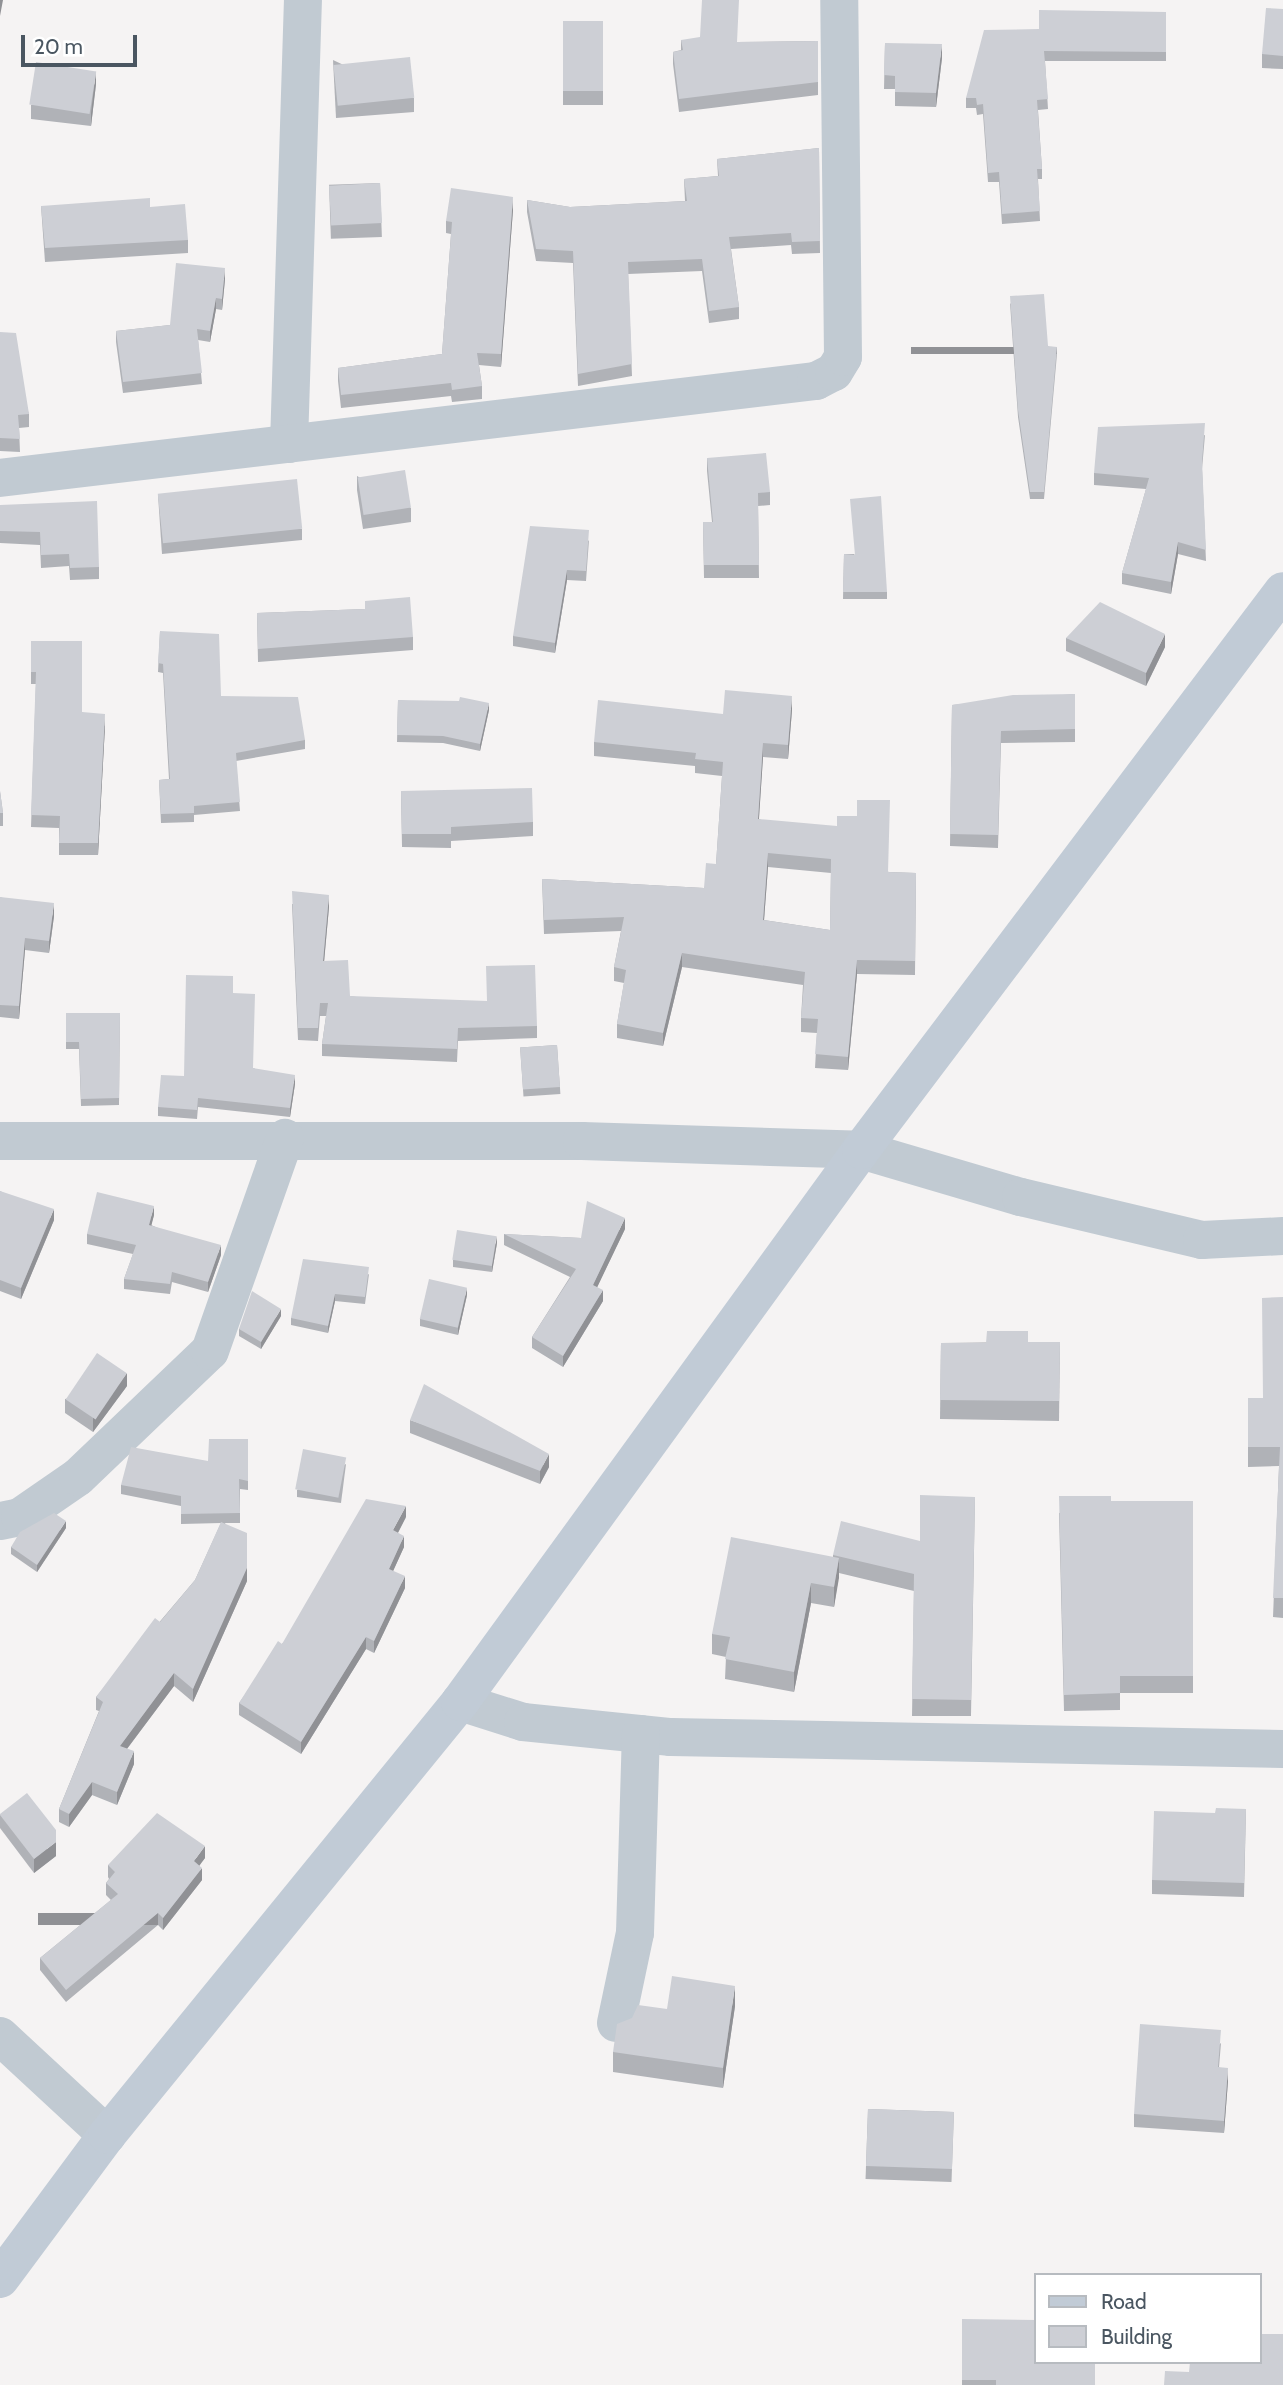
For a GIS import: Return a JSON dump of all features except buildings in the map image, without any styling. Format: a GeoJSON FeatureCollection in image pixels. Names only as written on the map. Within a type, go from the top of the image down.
{"type":"FeatureCollection","features":[{"type":"Feature","properties":{"kind":"street"},"geometry":{"type":"LineString","coordinates":[[289,444],[303,0]]}},
{"type":"Feature","properties":{"kind":"street"},"geometry":{"type":"LineString","coordinates":[[0,478],[816,381],[834,372],[843,357],[839,0]]}},
{"type":"Feature","properties":{"kind":"street"},"geometry":{"type":"LineString","coordinates":[[0,2278],[107,2136],[460,1702],[861,1150],[1283,591]]}},
{"type":"Feature","properties":{"kind":"street"},"geometry":{"type":"LineString","coordinates":[[0,1521],[20,1517],[78,1477],[210,1351],[285,1138]]}},
{"type":"Feature","properties":{"kind":"street"},"geometry":{"type":"LineString","coordinates":[[0,1141],[285,1138],[582,1141],[861,1150],[1021,1196],[1202,1240],[1283,1236]]}},
{"type":"Feature","properties":{"kind":"street"},"geometry":{"type":"LineString","coordinates":[[460,1702],[523,1722],[641,1734],[1283,1749]]}},
{"type":"Feature","properties":{"kind":"street"},"geometry":{"type":"LineString","coordinates":[[616,2023],[635,1933],[641,1734]]}},
{"type":"Feature","properties":{"kind":"street"},"geometry":{"type":"LineString","coordinates":[[0,2036],[107,2136]]}}]}
